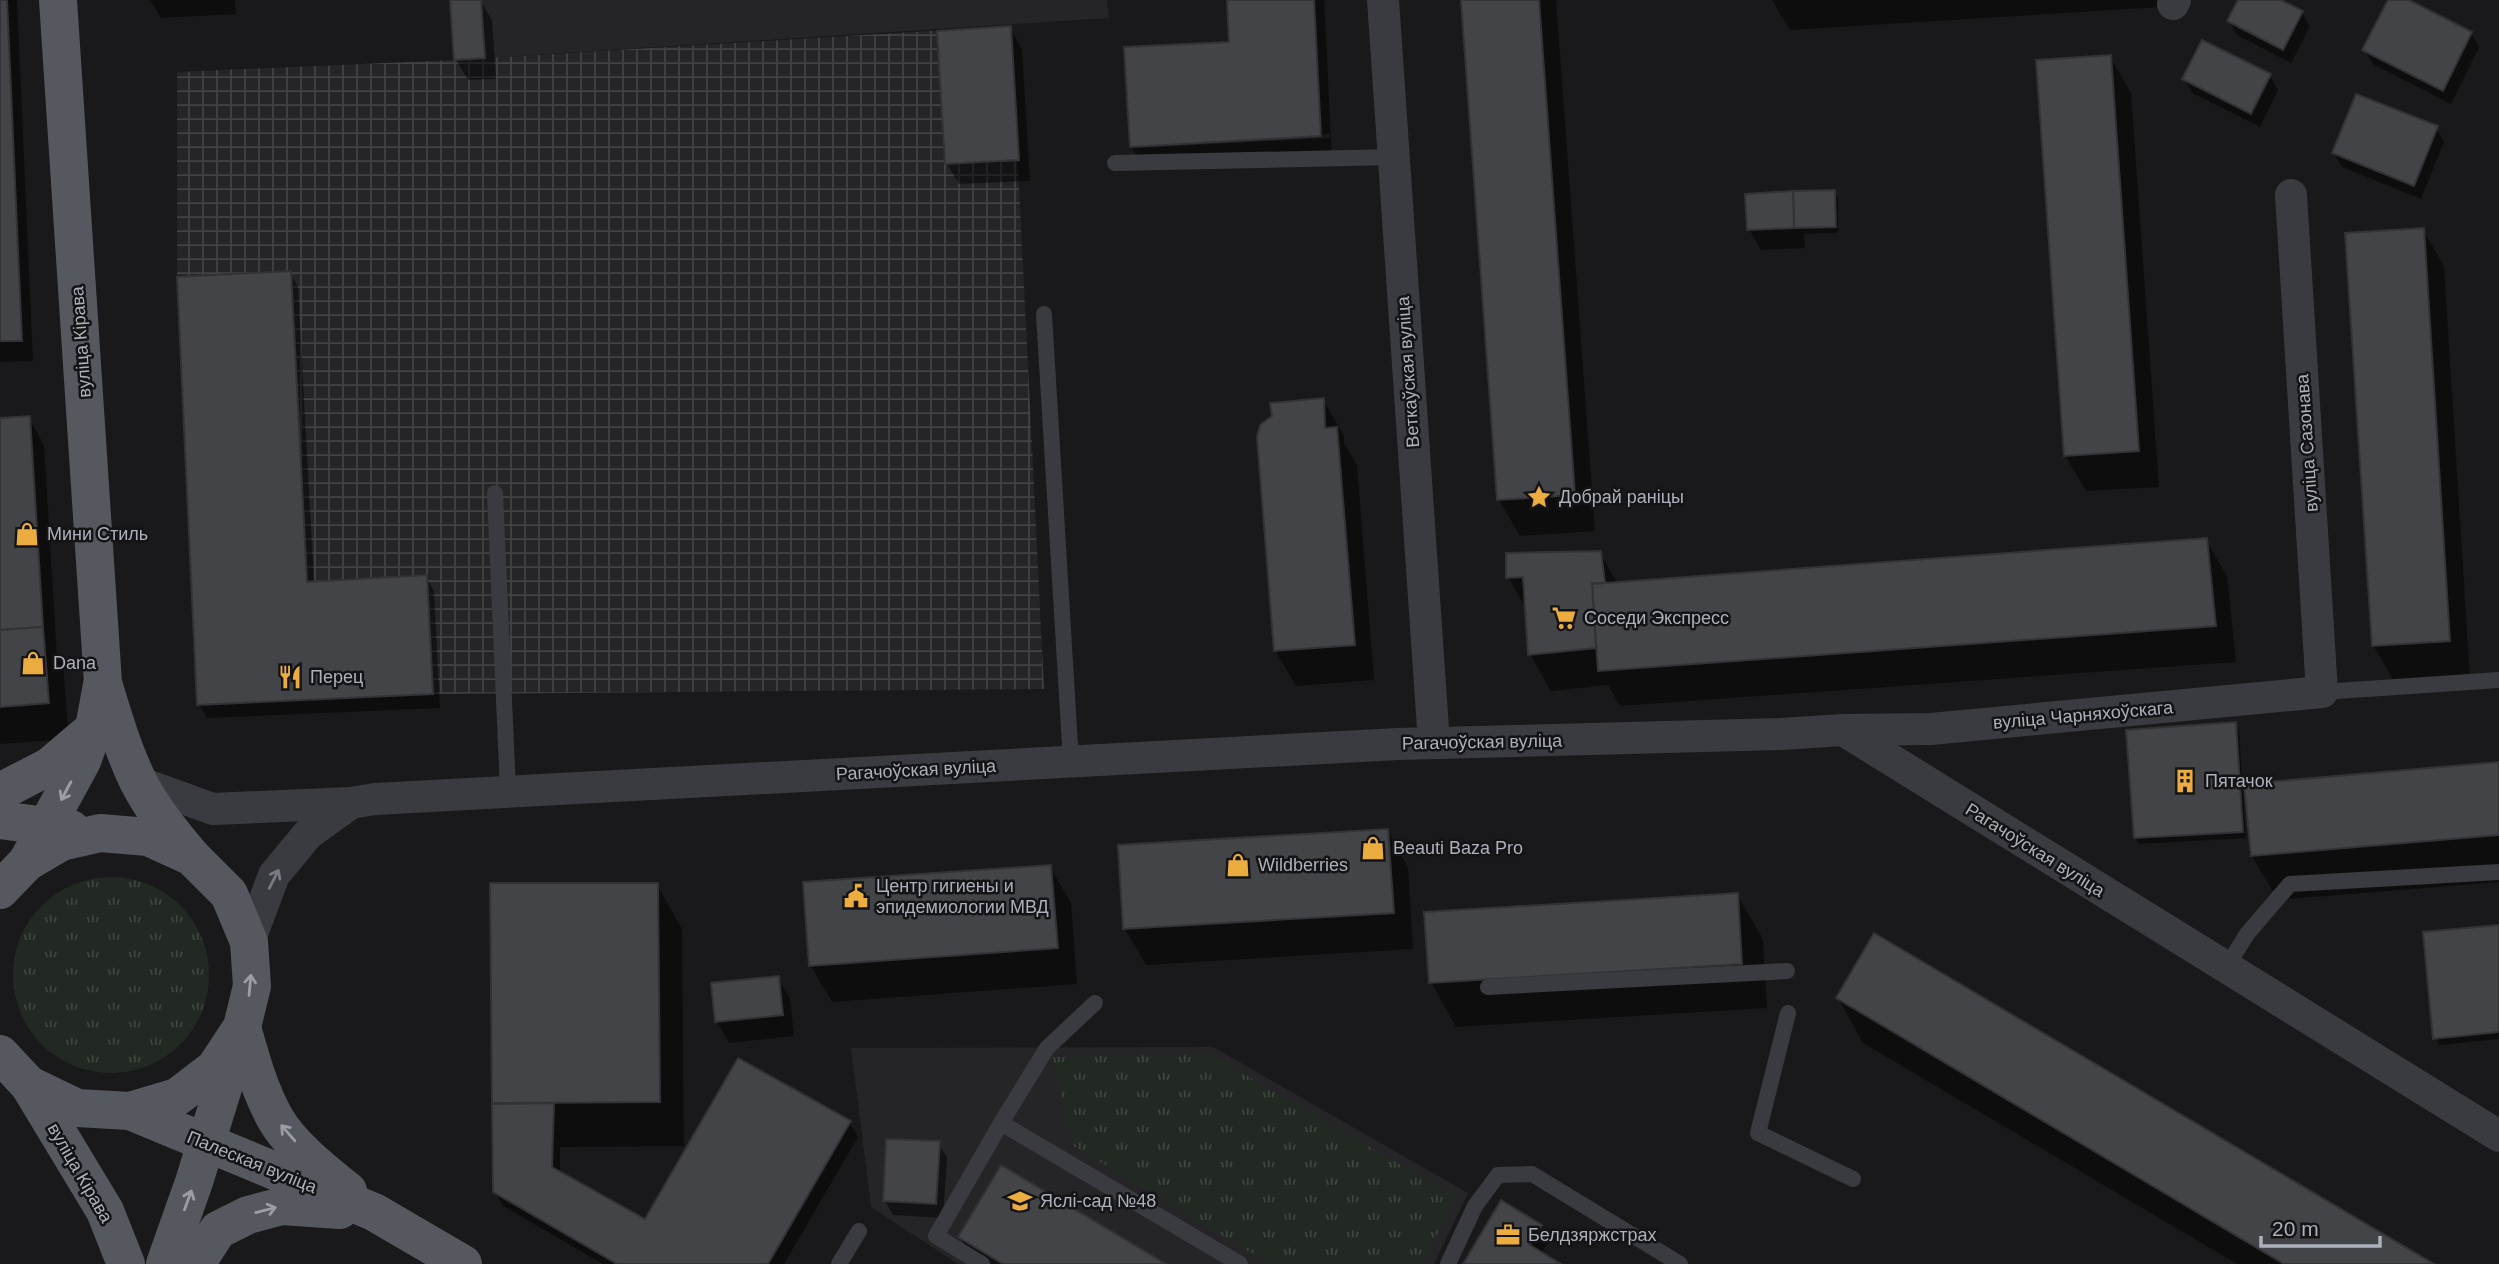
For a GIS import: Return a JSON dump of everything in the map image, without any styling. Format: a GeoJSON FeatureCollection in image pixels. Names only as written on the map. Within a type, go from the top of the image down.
{"type":"FeatureCollection","features":[{"type":"Feature","properties":{"kind":"main road","name":"вуліца Кірава"},"geometry":{"type":"LineString","coordinates":[[58,0],[103,683],[119,736],[138,782],[162,821],[192,857],[229,894],[249,942],[252,986],[242,1027]]}},
{"type":"Feature","properties":{"kind":"main road","name":"вуліца Кірава"},"geometry":{"type":"LineString","coordinates":[[27,862],[82,761],[94,729],[103,683]]}},
{"type":"Feature","properties":{"kind":"main road"},"geometry":{"type":"LineString","coordinates":[[0,792],[50,766],[94,729]]}},
{"type":"Feature","properties":{"kind":"main road"},"geometry":{"type":"LineString","coordinates":[[0,820],[148,837],[192,857]]}},
{"type":"Feature","properties":{"kind":"main road"},"geometry":{"type":"LineString","coordinates":[[0,890],[27,862],[61,842],[100,833]]}},
{"type":"Feature","properties":{"kind":"main road"},"geometry":{"type":"LineString","coordinates":[[0,1054],[29,1085],[77,1108],[130,1111],[177,1097],[215,1068],[242,1027]]}},
{"type":"Feature","properties":{"kind":"main road"},"geometry":{"type":"LineString","coordinates":[[165,1264],[242,1027]]}},
{"type":"Feature","properties":{"kind":"main road","name":"Палеская вуліца"},"geometry":{"type":"LineString","coordinates":[[242,1027],[256,1077],[277,1121],[316,1165],[374,1212]]}},
{"type":"Feature","properties":{"kind":"main road","name":"вуліца Кірава"},"geometry":{"type":"LineString","coordinates":[[29,1085],[105,1211],[126,1264]]}},
{"type":"Feature","properties":{"kind":"main road","name":"Палеская вуліца"},"geometry":{"type":"LineString","coordinates":[[130,1111],[374,1212],[463,1264]]}},
{"type":"Feature","properties":{"kind":"main road"},"geometry":{"type":"LineString","coordinates":[[196,1264],[218,1230],[248,1215],[282,1206],[374,1212]]}},
{"type":"Feature","properties":{"kind":"street","name":"Веткаўская вуліца"},"geometry":{"type":"LineString","coordinates":[[1383,0],[1434,743]]}},
{"type":"Feature","properties":{"kind":"street","name":"вуліца Сазонава"},"geometry":{"type":"LineString","coordinates":[[2291,194],[2322,692]]}},
{"type":"Feature","properties":{"kind":"street","name":"вуліца Чарняхоўскага"},"geometry":{"type":"LineString","coordinates":[[1843,730],[1931,729],[2322,692]]}},
{"type":"Feature","properties":{"kind":"street","name":"Рагачоўская вуліца"},"geometry":{"type":"LineString","coordinates":[[138,782],[213,809],[1434,743],[1843,730],[2499,1136]]}},
{"type":"Feature","properties":{"kind":"street","name":"Рагачоўская вуліца"},"geometry":{"type":"LineString","coordinates":[[249,942],[274,874],[308,834],[351,803]]}},
{"type":"Feature","properties":{"kind":"lane"},"geometry":{"type":"LineString","coordinates":[[1115,163],[1394,157]]}},
{"type":"Feature","properties":{"kind":"lane"},"geometry":{"type":"LineString","coordinates":[[1044,314],[1071,762]]}},
{"type":"Feature","properties":{"kind":"lane"},"geometry":{"type":"LineString","coordinates":[[495,493],[508,792]]}},
{"type":"Feature","properties":{"kind":"lane"},"geometry":{"type":"LineString","coordinates":[[2322,692],[2499,680]]}},
{"type":"Feature","properties":{"kind":"lane"},"geometry":{"type":"LineString","coordinates":[[2226,968],[2248,934],[2290,884],[2499,872]]}},
{"type":"Feature","properties":{"kind":"lane"},"geometry":{"type":"LineString","coordinates":[[1488,988],[1787,971]]}},
{"type":"Feature","properties":{"kind":"lane"},"geometry":{"type":"LineString","coordinates":[[982,1264],[936,1236],[1047,1048],[1095,1003]]}},
{"type":"Feature","properties":{"kind":"lane"},"geometry":{"type":"LineString","coordinates":[[1788,1013],[1758,1133],[1853,1179]]}},
{"type":"Feature","properties":{"kind":"lane"},"geometry":{"type":"LineString","coordinates":[[1001,1123],[1240,1264]]}},
{"type":"Feature","properties":{"kind":"lane"},"geometry":{"type":"LineString","coordinates":[[1448,1264],[1475,1206],[1498,1175],[1532,1174],[1680,1264]]}},
{"type":"Feature","properties":{"kind":"lane"},"geometry":{"type":"LineString","coordinates":[[839,1264],[859,1231]]}},
{"type":"Feature","properties":{"kind":"shaded area"},"geometry":{"type":"Polygon","coordinates":[[[481,0],[1107,0],[1109,18],[485,58],[481,0]]]}},
{"type":"Feature","properties":{"kind":"shaded area"},"geometry":{"type":"Polygon","coordinates":[[[1011,26],[1044,689],[433,694],[197,705],[177,277],[177,72],[454,60],[1011,26]]]}},
{"type":"Feature","properties":{"kind":"shaded area"},"geometry":{"type":"Polygon","coordinates":[[[1213,1047],[1468,1193],[1434,1264],[958,1264],[871,1207],[851,1048],[1213,1047]]]}},
{"type":"Feature","properties":{"kind":"green space"},"geometry":{"type":"Polygon","coordinates":[[[111,877],[148,885],[180,906],[201,938],[209,975],[201,1012],[180,1044],[148,1065],[111,1073],[74,1065],[42,1044],[21,1012],[13,975],[21,938],[42,906],[74,885],[111,877]]]}},
{"type":"Feature","properties":{"kind":"green space"},"geometry":{"type":"Polygon","coordinates":[[[1209,1054],[1456,1197],[1422,1264],[1270,1264],[1072,1145],[1053,1057],[1209,1054]]]}},
{"type":"Feature","properties":{"kind":"building"},"geometry":{"type":"Polygon","coordinates":[[[0,0],[7,0],[22,341],[0,341],[0,0]]]}},
{"type":"Feature","properties":{"kind":"building"},"geometry":{"type":"Polygon","coordinates":[[[450,0],[481,0],[485,58],[454,60],[450,0]]]}},
{"type":"Feature","properties":{"kind":"building"},"geometry":{"type":"Polygon","coordinates":[[[1227,0],[1314,0],[1321,136],[1130,147],[1124,47],[1229,42],[1227,0]]]}},
{"type":"Feature","properties":{"kind":"building"},"geometry":{"type":"Polygon","coordinates":[[[1461,0],[1539,0],[1575,495],[1497,500],[1461,0]]]}},
{"type":"Feature","properties":{"kind":"building"},"geometry":{"type":"Polygon","coordinates":[[[2238,0],[2281,0],[2303,11],[2283,50],[2227,21],[2238,0]]]}},
{"type":"Feature","properties":{"kind":"building"},"geometry":{"type":"Polygon","coordinates":[[[2388,0],[2409,0],[2472,32],[2443,91],[2362,50],[2388,0]]]}},
{"type":"Feature","properties":{"kind":"building"},"geometry":{"type":"Polygon","coordinates":[[[1011,26],[1019,160],[945,164],[937,31],[1011,26]]]}},
{"type":"Feature","properties":{"kind":"building"},"geometry":{"type":"Polygon","coordinates":[[[2202,40],[2271,74],[2251,114],[2182,79],[2202,40]]]}},
{"type":"Feature","properties":{"kind":"building"},"geometry":{"type":"Polygon","coordinates":[[[2111,55],[2139,451],[2064,456],[2036,60],[2111,55]]]}},
{"type":"Feature","properties":{"kind":"building"},"geometry":{"type":"Polygon","coordinates":[[[2356,94],[2438,126],[2414,186],[2332,153],[2356,94]]]}},
{"type":"Feature","properties":{"kind":"building"},"geometry":{"type":"Polygon","coordinates":[[[1835,190],[1836,227],[1794,228],[1793,191],[1835,190]]]}},
{"type":"Feature","properties":{"kind":"building"},"geometry":{"type":"Polygon","coordinates":[[[1793,191],[1794,228],[1747,230],[1745,194],[1793,191]]]}},
{"type":"Feature","properties":{"kind":"building"},"geometry":{"type":"Polygon","coordinates":[[[2424,228],[2450,641],[2372,646],[2345,233],[2424,228]]]}},
{"type":"Feature","properties":{"kind":"building"},"geometry":{"type":"Polygon","coordinates":[[[291,271],[307,582],[427,575],[433,694],[197,705],[177,277],[291,271]]]}},
{"type":"Feature","properties":{"kind":"building"},"geometry":{"type":"Polygon","coordinates":[[[1324,398],[1325,428],[1337,427],[1355,645],[1274,651],[1257,437],[1260,425],[1272,416],[1270,403],[1324,398]]]}},
{"type":"Feature","properties":{"kind":"building"},"geometry":{"type":"Polygon","coordinates":[[[30,416],[43,627],[0,630],[0,418],[30,416]]]}},
{"type":"Feature","properties":{"kind":"building"},"geometry":{"type":"Polygon","coordinates":[[[2207,538],[2216,626],[1598,671],[1592,584],[2207,538]]]}},
{"type":"Feature","properties":{"kind":"building"},"geometry":{"type":"Polygon","coordinates":[[[1601,551],[1605,583],[1592,583],[1596,648],[1528,655],[1523,577],[1506,578],[1506,553],[1601,551]]]}},
{"type":"Feature","properties":{"kind":"building"},"geometry":{"type":"Polygon","coordinates":[[[43,627],[49,703],[0,707],[0,630],[43,627]]]}},
{"type":"Feature","properties":{"kind":"building","name":"Пятачок"},"geometry":{"type":"Polygon","coordinates":[[[2236,722],[2243,832],[2134,838],[2126,730],[2236,722]]]}},
{"type":"Feature","properties":{"kind":"building"},"geometry":{"type":"Polygon","coordinates":[[[2499,762],[2499,835],[2251,856],[2244,784],[2499,762]]]}},
{"type":"Feature","properties":{"kind":"building"},"geometry":{"type":"Polygon","coordinates":[[[1388,829],[1394,913],[1123,929],[1118,845],[1388,829]]]}},
{"type":"Feature","properties":{"kind":"building"},"geometry":{"type":"Polygon","coordinates":[[[1051,865],[1058,948],[809,966],[803,882],[1051,865]]]}},
{"type":"Feature","properties":{"kind":"building"},"geometry":{"type":"Polygon","coordinates":[[[490,883],[658,883],[660,1102],[492,1103],[490,883]]]}},
{"type":"Feature","properties":{"kind":"building"},"geometry":{"type":"Polygon","coordinates":[[[1738,893],[1742,964],[1429,983],[1424,912],[1738,893]]]}},
{"type":"Feature","properties":{"kind":"building"},"geometry":{"type":"Polygon","coordinates":[[[2499,925],[2499,1032],[2433,1039],[2423,932],[2499,925]]]}},
{"type":"Feature","properties":{"kind":"building"},"geometry":{"type":"Polygon","coordinates":[[[1874,933],[2434,1264],[2284,1264],[1836,998],[1874,933]]]}},
{"type":"Feature","properties":{"kind":"building"},"geometry":{"type":"Polygon","coordinates":[[[779,976],[783,1015],[715,1022],[711,983],[779,976]]]}},
{"type":"Feature","properties":{"kind":"building"},"geometry":{"type":"Polygon","coordinates":[[[738,1058],[851,1121],[768,1264],[617,1264],[493,1192],[492,1104],[554,1103],[552,1167],[645,1219],[738,1058]]]}},
{"type":"Feature","properties":{"kind":"building"},"geometry":{"type":"Polygon","coordinates":[[[886,1139],[940,1141],[936,1204],[883,1201],[886,1139]]]}},
{"type":"Feature","properties":{"kind":"building","name":"Яслі-сад №48"},"geometry":{"type":"Polygon","coordinates":[[[1001,1165],[1166,1264],[1003,1264],[958,1237],[1001,1165]]]}},
{"type":"Feature","properties":{"kind":"building","name":"Белдзяржстрах"},"geometry":{"type":"Polygon","coordinates":[[[1501,1200],[1542,1225],[1530,1245],[1561,1264],[1463,1264],[1501,1200]]]}},
{"type":"Feature","properties":{"kind":"place","name":"Добрай раніцы"},"geometry":{"type":"Point","coordinates":[1539,497]}},
{"type":"Feature","properties":{"kind":"place","name":"Мини Стиль"},"geometry":{"type":"Point","coordinates":[27,534]}},
{"type":"Feature","properties":{"kind":"place","name":"Соседи Экспресс"},"geometry":{"type":"Point","coordinates":[1564,618]}},
{"type":"Feature","properties":{"kind":"place","name":"Dana"},"geometry":{"type":"Point","coordinates":[33,663]}},
{"type":"Feature","properties":{"kind":"place","name":"Перец"},"geometry":{"type":"Point","coordinates":[290,677]}},
{"type":"Feature","properties":{"kind":"place","name":"Пятачок"},"geometry":{"type":"Point","coordinates":[2185,781]}},
{"type":"Feature","properties":{"kind":"place","name":"Beauti Baza Pro"},"geometry":{"type":"Point","coordinates":[1373,848]}},
{"type":"Feature","properties":{"kind":"place","name":"Wildberries"},"geometry":{"type":"Point","coordinates":[1238,865]}},
{"type":"Feature","properties":{"kind":"place","name":"Центр гигиены и эпидемиологии МВД"},"geometry":{"type":"Point","coordinates":[856,896]}},
{"type":"Feature","properties":{"kind":"place","name":"Яслі-сад №48"},"geometry":{"type":"Point","coordinates":[1020,1201]}},
{"type":"Feature","properties":{"kind":"place","name":"Белдзяржстрах"},"geometry":{"type":"Point","coordinates":[1508,1235]}}]}
